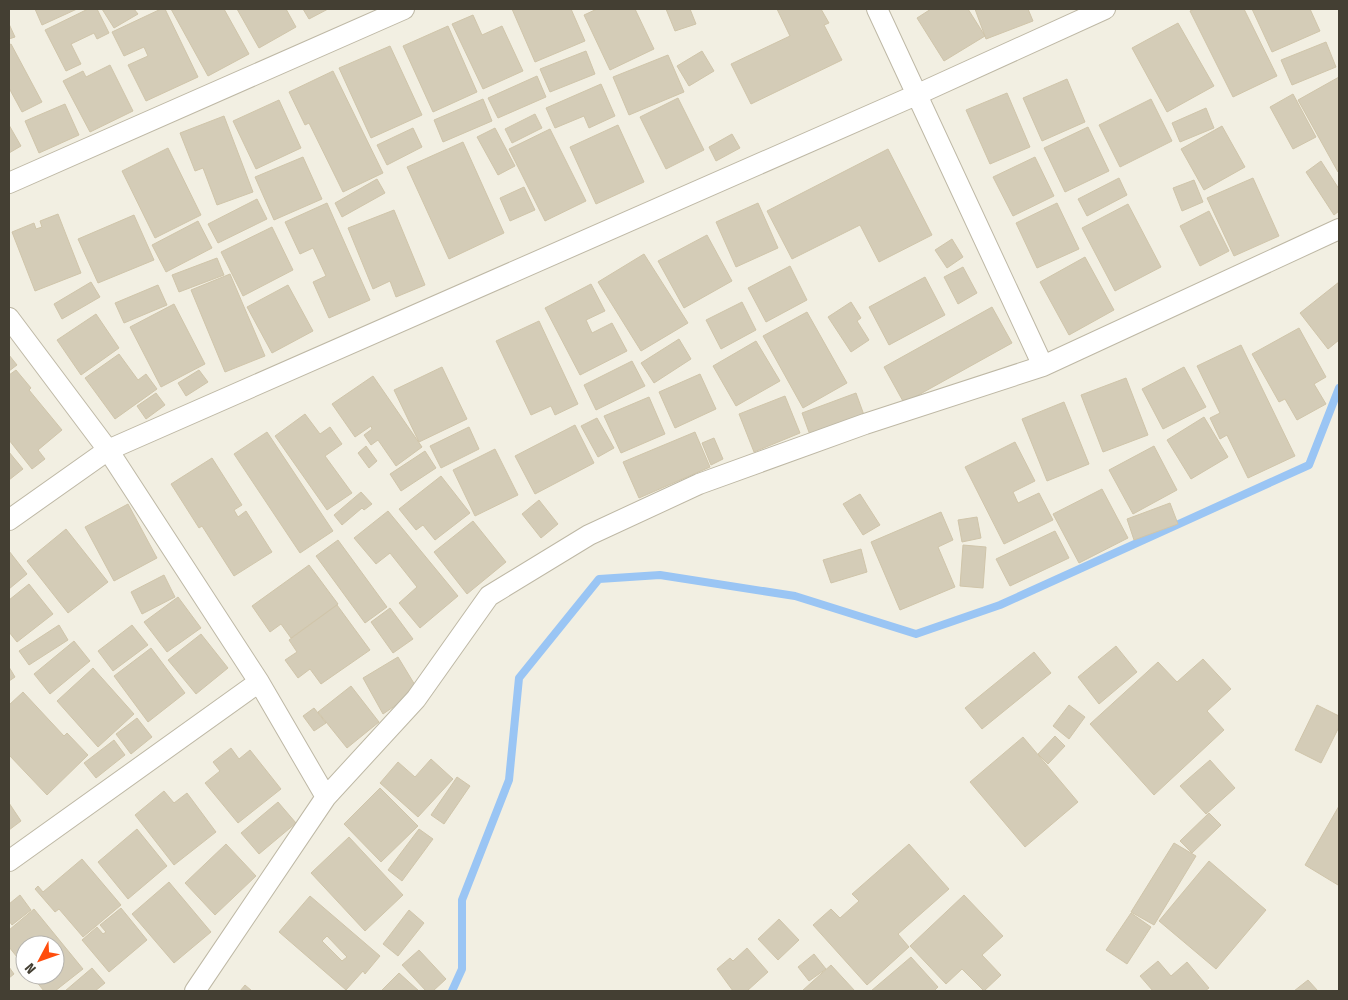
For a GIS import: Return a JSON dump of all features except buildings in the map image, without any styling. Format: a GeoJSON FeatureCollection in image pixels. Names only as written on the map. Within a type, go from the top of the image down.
{"type":"FeatureCollection","features":[{"type":"Feature","properties":{"kind":"street"},"geometry":{"type":"LineString","coordinates":[[9,183],[404,9]]}},
{"type":"Feature","properties":{"kind":"street"},"geometry":{"type":"LineString","coordinates":[[877,9],[1042,366]]}},
{"type":"Feature","properties":{"kind":"street"},"geometry":{"type":"LineString","coordinates":[[9,520],[108,450],[916,95],[1105,9]]}},
{"type":"Feature","properties":{"kind":"street"},"geometry":{"type":"LineString","coordinates":[[195,991],[326,797],[416,699],[488,596],[580,540],[699,484],[865,424],[1042,366],[1339,229]]}},
{"type":"Feature","properties":{"kind":"street"},"geometry":{"type":"LineString","coordinates":[[9,318],[108,450],[259,682],[326,797]]}},
{"type":"Feature","properties":{"kind":"street"},"geometry":{"type":"LineString","coordinates":[[9,861],[259,682]]}},
{"type":"Feature","properties":{"kind":"waterway"},"geometry":{"type":"LineString","coordinates":[[452,991],[462,969],[462,900],[509,780],[519,678],[599,579],[660,575],[795,596],[916,634],[1000,605],[1309,465],[1339,388]]}}]}
